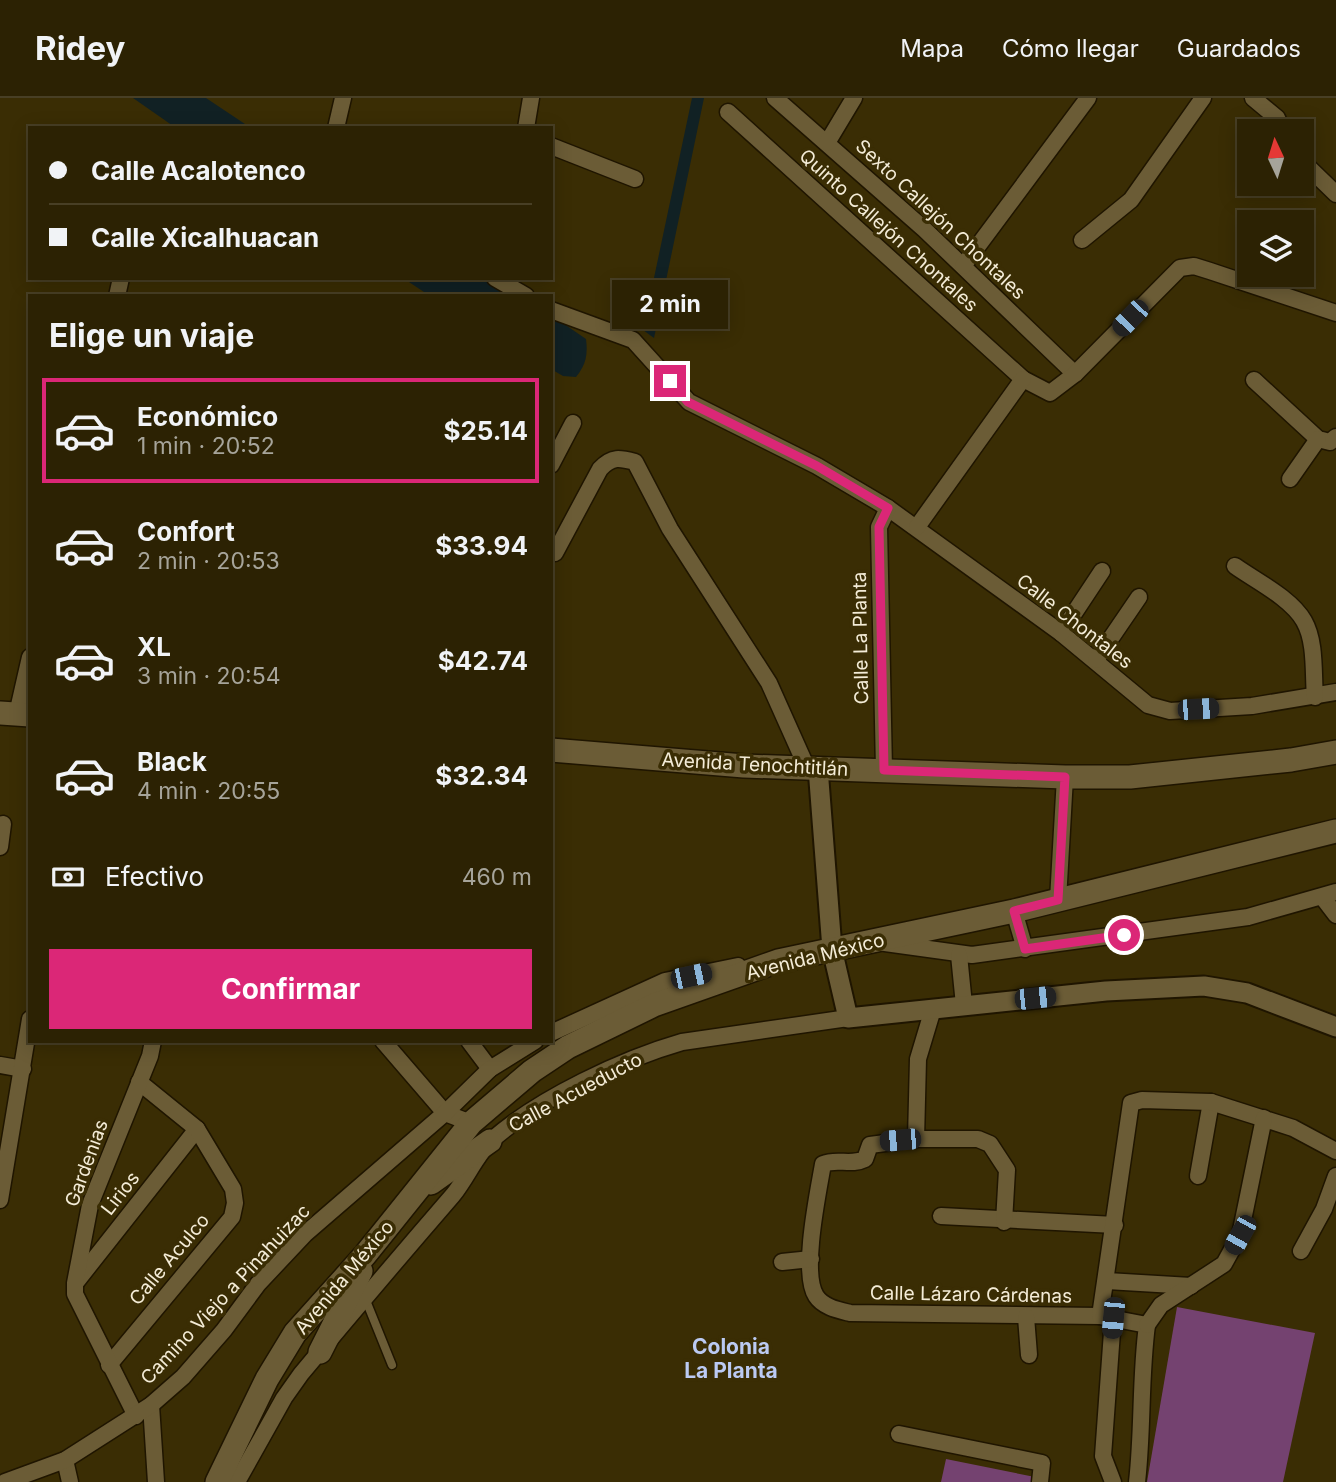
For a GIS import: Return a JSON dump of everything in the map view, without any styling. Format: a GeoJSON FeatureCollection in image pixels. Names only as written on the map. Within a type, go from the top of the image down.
{"type":"FeatureCollection","features":[{"type":"Feature","properties":{"kind":"main road","name":"Avenida Tenochtitlán"},"geometry":{"type":"LineString","coordinates":[[553,750],[813,768],[1065,777],[1130,777],[1291,760],[1336,752]]}},
{"type":"Feature","properties":{"kind":"main road","name":"Avenida México"},"geometry":{"type":"LineString","coordinates":[[217,1482],[279,1357],[295,1334],[365,1255],[471,1123],[532,1071],[610,1024],[654,1004],[778,961],[1014,911],[1336,831]]}},
{"type":"Feature","properties":{"kind":"main road"},"geometry":{"type":"LineString","coordinates":[[413,1194],[490,1141]]}},
{"type":"Feature","properties":{"kind":"main road"},"geometry":{"type":"LineString","coordinates":[[320,1352],[334,1320],[359,1277],[365,1255]]}},
{"type":"Feature","properties":{"kind":"street"},"geometry":{"type":"LineString","coordinates":[[336,126],[343,98]]}},
{"type":"Feature","properties":{"kind":"street"},"geometry":{"type":"LineString","coordinates":[[526,126],[531,98]]}},
{"type":"Feature","properties":{"kind":"street"},"geometry":{"type":"LineString","coordinates":[[827,142],[854,98]]}},
{"type":"Feature","properties":{"kind":"street"},"geometry":{"type":"LineString","coordinates":[[963,266],[1088,98]]}},
{"type":"Feature","properties":{"kind":"street"},"geometry":{"type":"LineString","coordinates":[[1082,240],[1130,200],[1203,98]]}},
{"type":"Feature","properties":{"kind":"street"},"geometry":{"type":"LineString","coordinates":[[1253,98],[1277,119]]}},
{"type":"Feature","properties":{"kind":"street","name":"Sexto Callejón Chontales"},"geometry":{"type":"LineString","coordinates":[[784,101],[963,266],[1075,374]]}},
{"type":"Feature","properties":{"kind":"street","name":"Quinto Callejón Chontales"},"geometry":{"type":"LineString","coordinates":[[728,111],[1023,379],[1050,393],[1075,374]]}},
{"type":"Feature","properties":{"kind":"street"},"geometry":{"type":"LineString","coordinates":[[553,147],[635,179]]}},
{"type":"Feature","properties":{"kind":"street"},"geometry":{"type":"LineString","coordinates":[[1314,173],[1336,194]]}},
{"type":"Feature","properties":{"kind":"street"},"geometry":{"type":"LineString","coordinates":[[1075,374],[1180,268],[1194,266],[1336,313]]}},
{"type":"Feature","properties":{"kind":"street"},"geometry":{"type":"LineString","coordinates":[[498,280],[523,294]]}},
{"type":"Feature","properties":{"kind":"street","name":"Calle Chontales"},"geometry":{"type":"LineString","coordinates":[[553,311],[634,340],[688,402],[817,466],[888,508],[1061,633],[1148,705],[1170,711],[1251,706],[1336,692]]}},
{"type":"Feature","properties":{"kind":"street"},"geometry":{"type":"LineString","coordinates":[[916,527],[1023,379]]}},
{"type":"Feature","properties":{"kind":"street"},"geometry":{"type":"LineString","coordinates":[[1254,380],[1318,439],[1330,442],[1336,437]]}},
{"type":"Feature","properties":{"kind":"street"},"geometry":{"type":"LineString","coordinates":[[553,461],[573,423]]}},
{"type":"Feature","properties":{"kind":"street"},"geometry":{"type":"LineString","coordinates":[[1290,479],[1318,439]]}},
{"type":"Feature","properties":{"kind":"street"},"geometry":{"type":"LineString","coordinates":[[555,554],[600,469],[608,460],[619,458],[635,462],[670,529],[769,684],[813,768],[832,949],[848,1018]]}},
{"type":"Feature","properties":{"kind":"street","name":"Calle La Planta"},"geometry":{"type":"LineString","coordinates":[[884,770],[879,527],[888,508]]}},
{"type":"Feature","properties":{"kind":"street"},"geometry":{"type":"LineString","coordinates":[[1235,566],[1294,609],[1304,621],[1311,639],[1315,697]]}},
{"type":"Feature","properties":{"kind":"street"},"geometry":{"type":"LineString","coordinates":[[1061,633],[1102,571]]}},
{"type":"Feature","properties":{"kind":"street"},"geometry":{"type":"LineString","coordinates":[[1096,660],[1139,597]]}},
{"type":"Feature","properties":{"kind":"street"},"geometry":{"type":"LineString","coordinates":[[16,714],[28,665]]}},
{"type":"Feature","properties":{"kind":"street"},"geometry":{"type":"LineString","coordinates":[[1058,900],[1065,777]]}},
{"type":"Feature","properties":{"kind":"street"},"geometry":{"type":"LineString","coordinates":[[0,847],[3,824]]}},
{"type":"Feature","properties":{"kind":"street"},"geometry":{"type":"LineString","coordinates":[[875,941],[959,955],[1025,949],[1248,917],[1329,895],[1336,915]]}},
{"type":"Feature","properties":{"kind":"street"},"geometry":{"type":"LineString","coordinates":[[1014,911],[1025,949]]}},
{"type":"Feature","properties":{"kind":"street"},"geometry":{"type":"LineString","coordinates":[[959,955],[964,1005]]}},
{"type":"Feature","properties":{"kind":"street"},"geometry":{"type":"LineString","coordinates":[[553,1032],[665,981],[768,960],[778,961]]}},
{"type":"Feature","properties":{"kind":"street","name":"Calle Acueducto"},"geometry":{"type":"LineString","coordinates":[[237,1482],[284,1398],[461,1185],[490,1141],[535,1110],[629,1060],[682,1042],[848,1018],[1107,991],[1204,986],[1247,993],[1336,1027]]}},
{"type":"Feature","properties":{"kind":"street"},"geometry":{"type":"LineString","coordinates":[[916,1139],[918,1059],[933,1009]]}},
{"type":"Feature","properties":{"kind":"street"},"geometry":{"type":"LineString","coordinates":[[0,1200],[28,1033]]}},
{"type":"Feature","properties":{"kind":"street","name":"Gardenias"},"geometry":{"type":"LineString","coordinates":[[136,1416],[75,1294],[75,1283],[90,1205],[152,1043]]}},
{"type":"Feature","properties":{"kind":"street"},"geometry":{"type":"LineString","coordinates":[[385,1043],[445,1114],[471,1123]]}},
{"type":"Feature","properties":{"kind":"street"},"geometry":{"type":"LineString","coordinates":[[470,1043],[490,1069]]}},
{"type":"Feature","properties":{"kind":"street","name":"Camino Viejo a Pinahuizac"},"geometry":{"type":"LineString","coordinates":[[5,1482],[65,1460],[151,1405],[183,1377],[224,1331],[258,1284],[305,1234],[445,1114],[517,1045]]}},
{"type":"Feature","properties":{"kind":"street"},"geometry":{"type":"LineString","coordinates":[[0,1065],[23,1069]]}},
{"type":"Feature","properties":{"kind":"street","name":"Calle Aculco"},"geometry":{"type":"LineString","coordinates":[[109,1364],[232,1217],[233,1189],[197,1129],[139,1082]]}},
{"type":"Feature","properties":{"kind":"street"},"geometry":{"type":"LineString","coordinates":[[1113,1482],[1103,1456],[1107,1281],[1131,1103],[1142,1100],[1211,1102],[1293,1128],[1336,1151]]}},
{"type":"Feature","properties":{"kind":"street"},"geometry":{"type":"LineString","coordinates":[[1198,1176],[1211,1102]]}},
{"type":"Feature","properties":{"kind":"street"},"geometry":{"type":"LineString","coordinates":[[1137,1482],[1143,1427],[1142,1368],[1147,1325],[1161,1305],[1193,1287],[1224,1264],[1240,1235],[1264,1118]]}},
{"type":"Feature","properties":{"kind":"street","name":"Lirios"},"geometry":{"type":"LineString","coordinates":[[75,1283],[197,1129]]}},
{"type":"Feature","properties":{"kind":"street"},"geometry":{"type":"LineString","coordinates":[[782,1262],[811,1265],[823,1164],[831,1161],[857,1164],[865,1159],[870,1145],[916,1139],[978,1139],[990,1144],[1007,1170],[1004,1222]]}},
{"type":"Feature","properties":{"kind":"street"},"geometry":{"type":"LineString","coordinates":[[1301,1251],[1324,1209],[1336,1176]]}},
{"type":"Feature","properties":{"kind":"street"},"geometry":{"type":"LineString","coordinates":[[941,1216],[1004,1222],[1115,1224]]}},
{"type":"Feature","properties":{"kind":"street","name":"Calle Lázaro Cárdenas"},"geometry":{"type":"LineString","coordinates":[[811,1265],[817,1298],[829,1307],[850,1313],[1107,1317],[1147,1325]]}},
{"type":"Feature","properties":{"kind":"street"},"geometry":{"type":"LineString","coordinates":[[1107,1281],[1193,1287]]}},
{"type":"Feature","properties":{"kind":"street"},"geometry":{"type":"LineString","coordinates":[[1026,1317],[1029,1355]]}},
{"type":"Feature","properties":{"kind":"street"},"geometry":{"type":"LineString","coordinates":[[151,1405],[156,1482]]}},
{"type":"Feature","properties":{"kind":"street"},"geometry":{"type":"LineString","coordinates":[[899,1434],[1042,1463],[1040,1482]]}},
{"type":"Feature","properties":{"kind":"street"},"geometry":{"type":"LineString","coordinates":[[65,1460],[70,1482]]}},
{"type":"Feature","properties":{"kind":"lane"},"geometry":{"type":"LineString","coordinates":[[365,1298],[392,1365]]}},
{"type":"Feature","properties":{"kind":"shaded area"},"geometry":{"type":"Polygon","coordinates":[[[133,98],[206,98],[248,126],[173,126],[133,98]]]}},
{"type":"Feature","properties":{"kind":"shaded area"},"geometry":{"type":"Polygon","coordinates":[[[692,98],[704,98],[654,338],[643,330],[692,98]]]}},
{"type":"Feature","properties":{"kind":"shaded area"},"geometry":{"type":"Polygon","coordinates":[[[406,280],[493,280],[516,294],[427,294],[406,280]]]}},
{"type":"Feature","properties":{"kind":"shaded area"},"geometry":{"type":"Polygon","coordinates":[[[553,316],[586,339],[586,359],[582,368],[576,377],[563,376],[553,370],[553,316]]]}},
{"type":"Feature","properties":{"kind":"shaded area"},"geometry":{"type":"Polygon","coordinates":[[[1177,1307],[1315,1333],[1283,1482],[1147,1482],[1177,1307]]]}},
{"type":"Feature","properties":{"kind":"shaded area"},"geometry":{"type":"Polygon","coordinates":[[[946,1459],[1045,1479],[1044,1482],[941,1482],[946,1459]]]}},
{"type":"Feature","properties":{"kind":"district","name":"Colonia La Planta"},"geometry":{"type":"Point","coordinates":[731,1359]}},
{"type":"Feature","properties":{"kind":"route"},"geometry":{"type":"LineString","coordinates":[[670,381],[688,402],[817,466],[888,508],[879,527],[884,770],[1065,777],[1058,900],[1014,911],[1025,949],[1124,935]]}}]}
